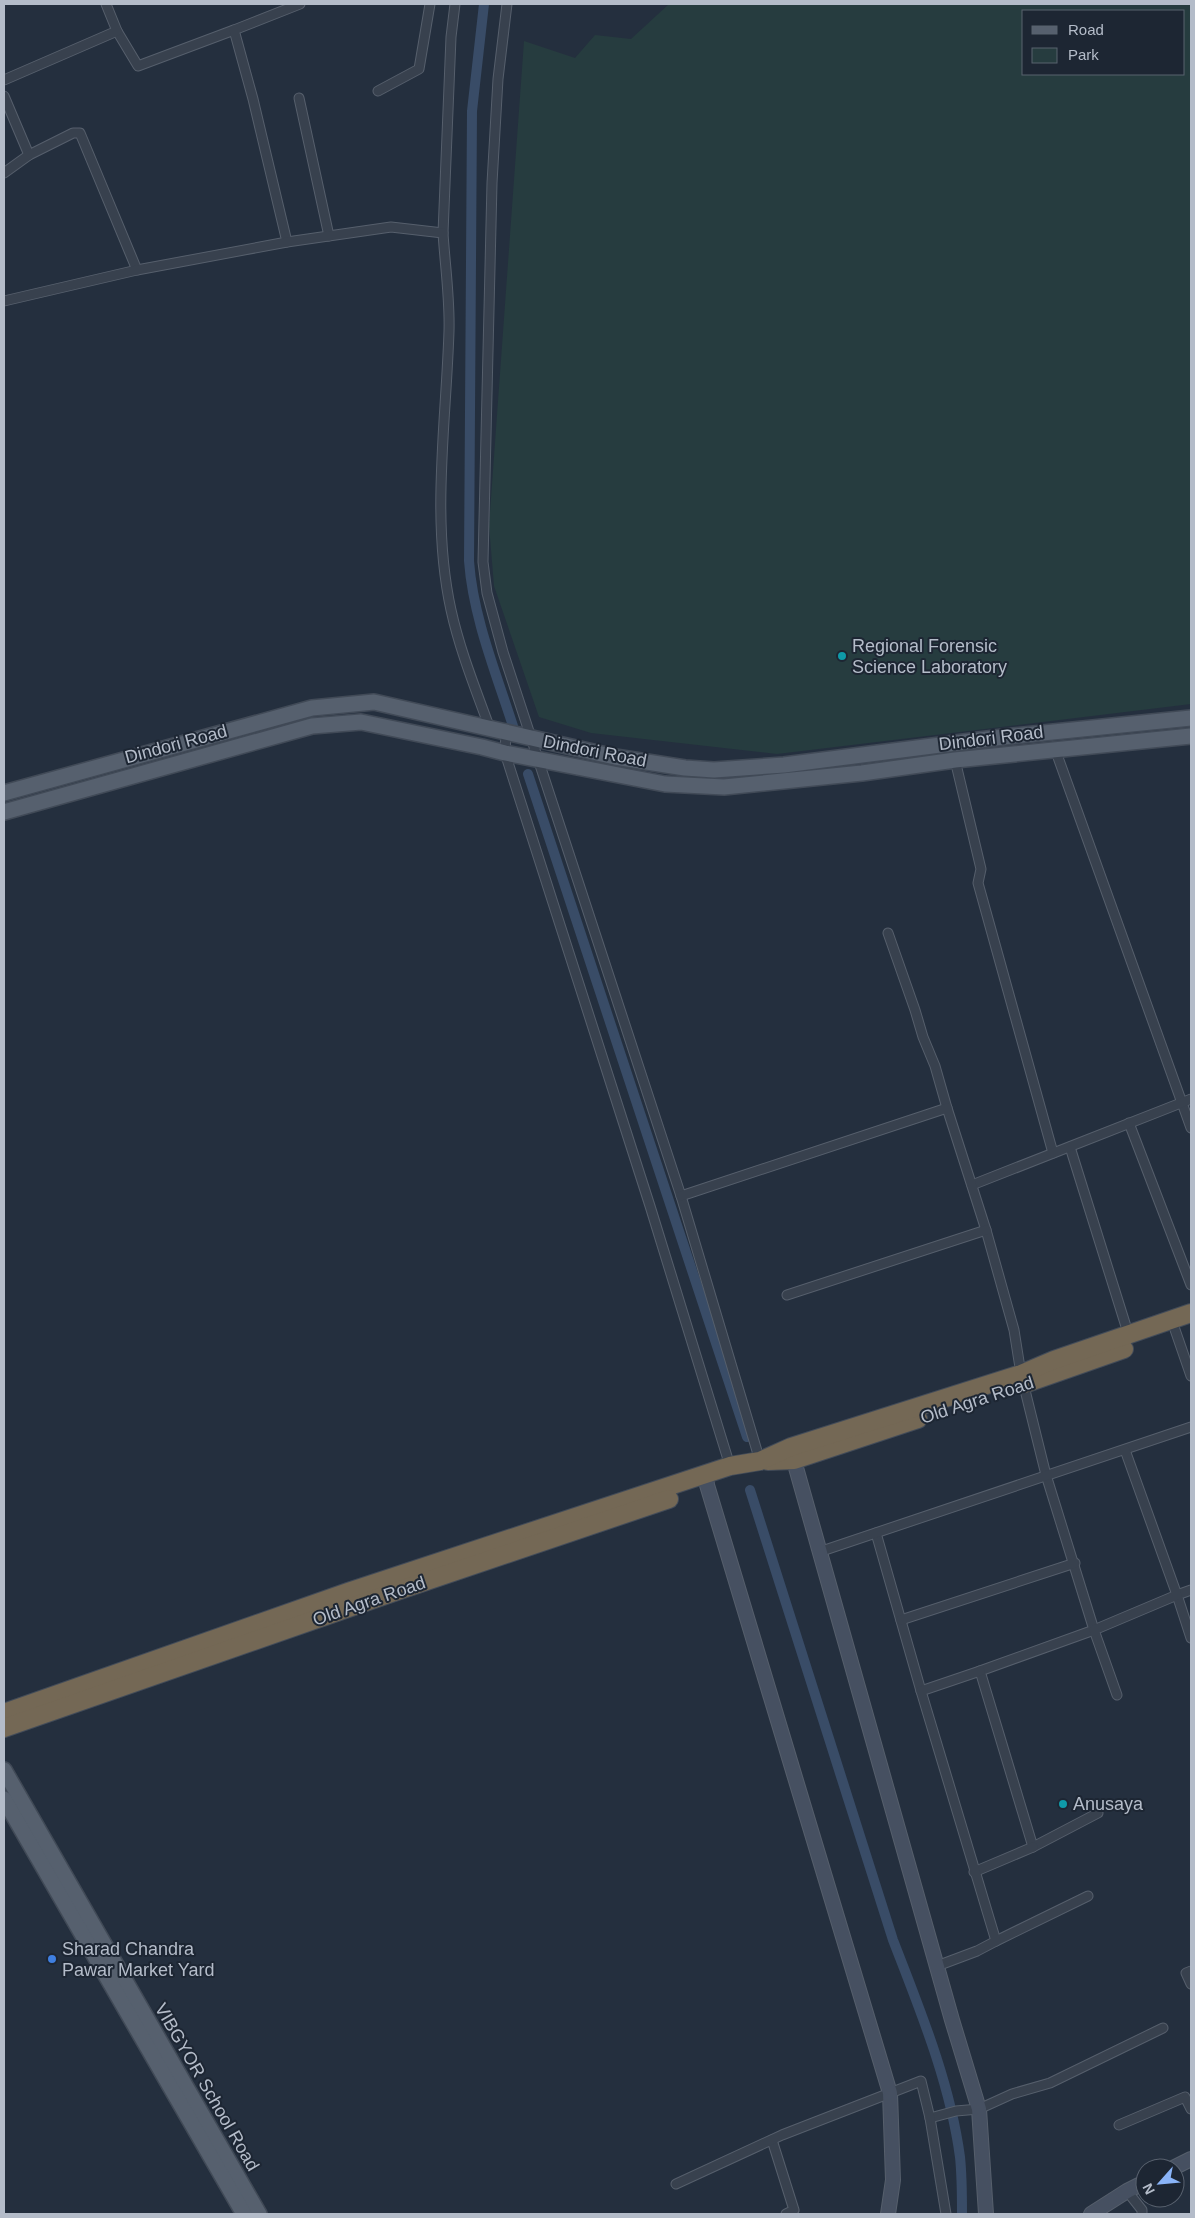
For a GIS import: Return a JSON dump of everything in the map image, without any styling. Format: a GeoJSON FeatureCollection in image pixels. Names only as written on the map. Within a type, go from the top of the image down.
{"type":"FeatureCollection","features":[{"type":"Feature","properties":{"kind":"highway"},"geometry":{"type":"LineString","coordinates":[[4,1713],[348,1592],[706,1480],[730,1466],[792,1454],[1022,1380],[1054,1360],[1129,1336],[1180,1326],[1191,1313]]}},
{"type":"Feature","properties":{"kind":"highway","name":"Old Agra Road"},"geometry":{"type":"LineString","coordinates":[[1022,1380],[1180,1326]]}},
{"type":"Feature","properties":{"kind":"highway","name":"Old Agra Road"},"geometry":{"type":"LineString","coordinates":[[4,1728],[706,1480]]}},
{"type":"Feature","properties":{"kind":"main road"},"geometry":{"type":"LineString","coordinates":[[4,793],[312,708],[374,702],[532,739],[650,763],[714,770],[784,765],[1003,737],[1191,718]]}},
{"type":"Feature","properties":{"kind":"main road","name":"Dindori Road"},"geometry":{"type":"LineString","coordinates":[[4,812],[312,726],[361,722],[539,760],[665,784],[724,787],[823,778],[1054,749],[1191,736]]}},
{"type":"Feature","properties":{"kind":"main road","name":"VIBGYOR School Road"},"geometry":{"type":"LineString","coordinates":[[4,1770],[203,2132],[244,2214]]}},
{"type":"Feature","properties":{"kind":"main road","name":"VIBGYOR School Road"},"geometry":{"type":"LineString","coordinates":[[4,1799],[203,2132],[259,2214]]}},
{"type":"Feature","properties":{"kind":"street"},"geometry":{"type":"LineString","coordinates":[[106,4],[117,31],[138,66],[300,4]]}},
{"type":"Feature","properties":{"kind":"street"},"geometry":{"type":"LineString","coordinates":[[378,91],[419,68],[430,4]]}},
{"type":"Feature","properties":{"kind":"street"},"geometry":{"type":"LineString","coordinates":[[455,4],[443,233],[449,330],[442,438],[442,526],[445,570],[454,619],[467,664],[490,729]]}},
{"type":"Feature","properties":{"kind":"street"},"geometry":{"type":"LineString","coordinates":[[507,4],[498,78],[492,183],[483,562],[487,593],[501,643],[681,1196],[760,1461]]}},
{"type":"Feature","properties":{"kind":"street"},"geometry":{"type":"LineString","coordinates":[[234,30],[286,242]]}},
{"type":"Feature","properties":{"kind":"street"},"geometry":{"type":"LineString","coordinates":[[4,80],[117,31]]}},
{"type":"Feature","properties":{"kind":"street"},"geometry":{"type":"LineString","coordinates":[[4,96],[29,155]]}},
{"type":"Feature","properties":{"kind":"street"},"geometry":{"type":"LineString","coordinates":[[299,98],[329,236]]}},
{"type":"Feature","properties":{"kind":"street"},"geometry":{"type":"LineString","coordinates":[[4,173],[29,155],[73,132],[82,135],[137,270]]}},
{"type":"Feature","properties":{"kind":"street"},"geometry":{"type":"LineString","coordinates":[[4,301],[137,270],[286,242],[391,227],[443,233]]}},
{"type":"Feature","properties":{"kind":"street"},"geometry":{"type":"LineString","coordinates":[[506,732],[505,753],[650,1206],[730,1466]]}},
{"type":"Feature","properties":{"kind":"street"},"geometry":{"type":"LineString","coordinates":[[1054,749],[1191,1128]]}},
{"type":"Feature","properties":{"kind":"street"},"geometry":{"type":"LineString","coordinates":[[955,760],[981,869],[978,883],[1053,1153]]}},
{"type":"Feature","properties":{"kind":"street"},"geometry":{"type":"LineString","coordinates":[[888,933],[916,1010],[922,1037],[935,1066],[986,1230],[1014,1330],[1022,1380],[1046,1475],[1075,1563],[1094,1630],[1117,1695]]}},
{"type":"Feature","properties":{"kind":"street"},"geometry":{"type":"LineString","coordinates":[[972,1185],[1191,1099]]}},
{"type":"Feature","properties":{"kind":"street"},"geometry":{"type":"LineString","coordinates":[[681,1196],[947,1108]]}},
{"type":"Feature","properties":{"kind":"street"},"geometry":{"type":"LineString","coordinates":[[1129,1123],[1191,1285]]}},
{"type":"Feature","properties":{"kind":"street"},"geometry":{"type":"LineString","coordinates":[[1070,1147],[1129,1336]]}},
{"type":"Feature","properties":{"kind":"street"},"geometry":{"type":"LineString","coordinates":[[787,1295],[986,1230]]}},
{"type":"Feature","properties":{"kind":"street"},"geometry":{"type":"LineString","coordinates":[[1180,1326],[1191,1376]]}},
{"type":"Feature","properties":{"kind":"street"},"geometry":{"type":"LineString","coordinates":[[819,1552],[1191,1427]]}},
{"type":"Feature","properties":{"kind":"street"},"geometry":{"type":"LineString","coordinates":[[1124,1450],[1191,1638]]}},
{"type":"Feature","properties":{"kind":"street"},"geometry":{"type":"LineString","coordinates":[[792,1454],[979,2109],[986,2214]]}},
{"type":"Feature","properties":{"kind":"street"},"geometry":{"type":"LineString","coordinates":[[706,1480],[890,2092],[893,2180],[888,2214]]}},
{"type":"Feature","properties":{"kind":"street"},"geometry":{"type":"LineString","coordinates":[[876,1533],[974,1872],[996,1941]]}},
{"type":"Feature","properties":{"kind":"street"},"geometry":{"type":"LineString","coordinates":[[901,1620],[1075,1563]]}},
{"type":"Feature","properties":{"kind":"street"},"geometry":{"type":"LineString","coordinates":[[921,1691],[1094,1630],[1191,1590]]}},
{"type":"Feature","properties":{"kind":"street"},"geometry":{"type":"LineString","coordinates":[[980,1670],[1033,1847]]}},
{"type":"Feature","properties":{"kind":"street"},"geometry":{"type":"LineString","coordinates":[[974,1872],[1033,1847],[1098,1813]]}},
{"type":"Feature","properties":{"kind":"street"},"geometry":{"type":"LineString","coordinates":[[937,1966],[977,1951],[1088,1896]]}},
{"type":"Feature","properties":{"kind":"street"},"geometry":{"type":"LineString","coordinates":[[1191,1971],[1186,1973],[1191,1984]]}},
{"type":"Feature","properties":{"kind":"street"},"geometry":{"type":"LineString","coordinates":[[935,2116],[956,2111],[979,2109],[1012,2094],[1050,2083],[1163,2028]]}},
{"type":"Feature","properties":{"kind":"street"},"geometry":{"type":"LineString","coordinates":[[676,2184],[772,2140],[921,2080],[935,2116],[946,2214]]}},
{"type":"Feature","properties":{"kind":"street"},"geometry":{"type":"LineString","coordinates":[[1119,2125],[1185,2097],[1191,2109]]}},
{"type":"Feature","properties":{"kind":"street"},"geometry":{"type":"LineString","coordinates":[[772,2140],[794,2210],[786,2214]]}},
{"type":"Feature","properties":{"kind":"street"},"geometry":{"type":"LineString","coordinates":[[1092,2214],[1135,2187]]}},
{"type":"Feature","properties":{"kind":"street"},"geometry":{"type":"LineString","coordinates":[[1127,2191],[1142,2210],[1142,2214]]}},
{"type":"Feature","properties":{"kind":"green space"},"geometry":{"type":"Polygon","coordinates":[[[669,4],[1191,4],[1191,704],[777,754],[591,733],[539,717],[494,586],[489,526],[524,41],[575,58],[595,35],[631,39],[669,4]]]}},
{"type":"Feature","properties":{"kind":"waterway"},"geometry":{"type":"LineString","coordinates":[[484,4],[472,111],[469,561],[471,582],[480,624],[513,726]]}},
{"type":"Feature","properties":{"kind":"waterway"},"geometry":{"type":"LineString","coordinates":[[528,774],[747,1437]]}},
{"type":"Feature","properties":{"kind":"waterway"},"geometry":{"type":"LineString","coordinates":[[750,1490],[893,1940],[942,2074],[960,2157],[962,2214]]}},
{"type":"Feature","properties":{"kind":"place","name":"Regional Forensic Science Laboratory"},"geometry":{"type":"Point","coordinates":[842,656]}},
{"type":"Feature","properties":{"kind":"place","name":"Anusaya"},"geometry":{"type":"Point","coordinates":[1063,1804]}},
{"type":"Feature","properties":{"kind":"place","name":"Sharad Chandra Pawar Market Yard"},"geometry":{"type":"Point","coordinates":[52,1959]}}]}
